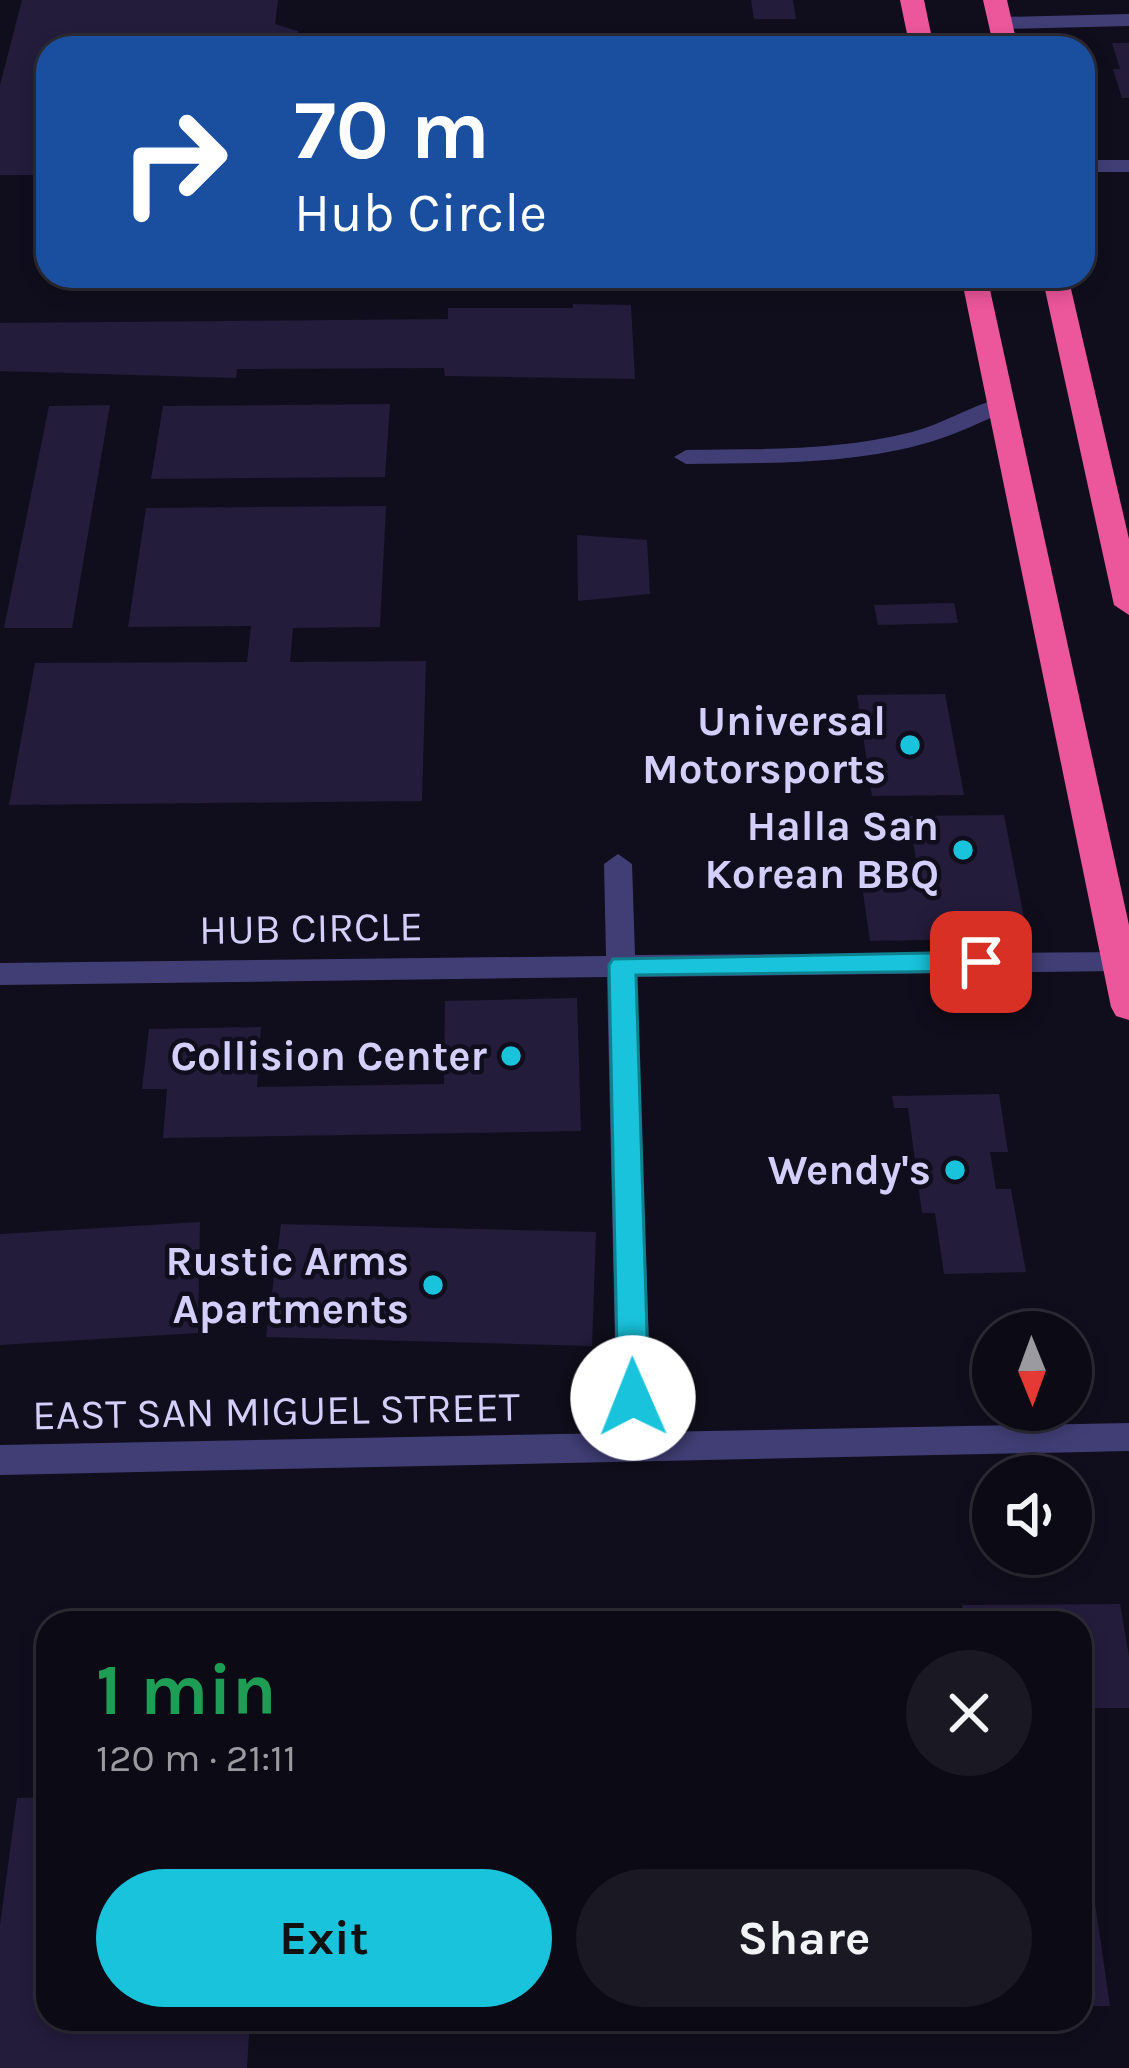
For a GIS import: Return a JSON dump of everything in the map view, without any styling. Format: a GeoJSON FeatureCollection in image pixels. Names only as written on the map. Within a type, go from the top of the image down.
{"type":"FeatureCollection","features":[{"type":"Feature","properties":{"kind":"highway"},"geometry":{"type":"LineString","coordinates":[[911,0],[919,36]]}},
{"type":"Feature","properties":{"kind":"highway"},"geometry":{"type":"LineString","coordinates":[[977,288],[1129,1007]]}},
{"type":"Feature","properties":{"kind":"highway"},"geometry":{"type":"LineString","coordinates":[[1058,288],[1129,604]]}},
{"type":"Feature","properties":{"kind":"street"},"geometry":{"type":"LineString","coordinates":[[998,11],[1129,20]]}},
{"type":"Feature","properties":{"kind":"street"},"geometry":{"type":"LineString","coordinates":[[1095,166],[1129,166]]}},
{"type":"Feature","properties":{"kind":"street"},"geometry":{"type":"LineString","coordinates":[[686,457],[787,456],[880,446],[925,436],[1001,405]]}},
{"type":"Feature","properties":{"kind":"street"},"geometry":{"type":"LineString","coordinates":[[618,864],[635,1450]]}},
{"type":"Feature","properties":{"kind":"street","name":"HUB CIRCLE"},"geometry":{"type":"LineString","coordinates":[[0,974],[1119,960]]}},
{"type":"Feature","properties":{"kind":"street","name":"EAST SAN MIGUEL STREET"},"geometry":{"type":"LineString","coordinates":[[0,1460],[1129,1437]]}},
{"type":"Feature","properties":{"kind":"building"},"geometry":{"type":"Polygon","coordinates":[[[22,0],[278,0],[275,24],[298,31],[297,36],[36,36],[36,175],[0,175],[0,85],[22,0]]]}},
{"type":"Feature","properties":{"kind":"building"},"geometry":{"type":"Polygon","coordinates":[[[751,0],[793,0],[796,19],[754,19],[751,0]]]}},
{"type":"Feature","properties":{"kind":"building"},"geometry":{"type":"Polygon","coordinates":[[[1112,43],[1129,43],[1129,98],[1122,98],[1113,69],[1120,69],[1112,43]]]}},
{"type":"Feature","properties":{"kind":"building"},"geometry":{"type":"Polygon","coordinates":[[[573,304],[631,305],[635,379],[445,376],[444,368],[237,369],[236,378],[0,371],[0,323],[448,319],[448,308],[573,308],[573,304]]]}},
{"type":"Feature","properties":{"kind":"building"},"geometry":{"type":"Polygon","coordinates":[[[390,404],[385,477],[151,479],[163,406],[390,404]]]}},
{"type":"Feature","properties":{"kind":"building"},"geometry":{"type":"Polygon","coordinates":[[[110,405],[72,628],[4,628],[49,406],[110,405]]]}},
{"type":"Feature","properties":{"kind":"building"},"geometry":{"type":"Polygon","coordinates":[[[386,506],[380,627],[293,628],[290,662],[426,661],[422,801],[9,805],[35,663],[247,662],[251,626],[128,627],[146,508],[386,506]]]}},
{"type":"Feature","properties":{"kind":"building"},"geometry":{"type":"Polygon","coordinates":[[[577,535],[647,540],[650,594],[578,601],[577,535]]]}},
{"type":"Feature","properties":{"kind":"building"},"geometry":{"type":"Polygon","coordinates":[[[954,603],[958,623],[878,625],[874,605],[954,603]]]}},
{"type":"Feature","properties":{"kind":"building","name":"Universal Motorsports"},"geometry":{"type":"Polygon","coordinates":[[[945,694],[964,795],[872,796],[857,695],[945,694]]]}},
{"type":"Feature","properties":{"kind":"building","name":"Halla San Korean BBQ"},"geometry":{"type":"Polygon","coordinates":[[[1004,815],[1028,938],[870,941],[862,885],[920,884],[909,816],[1004,815]]]}},
{"type":"Feature","properties":{"kind":"building","name":"Collision Center"},"geometry":{"type":"Polygon","coordinates":[[[577,998],[581,1131],[163,1138],[167,1089],[142,1089],[149,1029],[261,1027],[257,1087],[444,1084],[445,1001],[577,998]]]}},
{"type":"Feature","properties":{"kind":"building","name":"Wendy's"},"geometry":{"type":"Polygon","coordinates":[[[999,1094],[1008,1152],[990,1152],[996,1189],[1011,1189],[1026,1272],[944,1274],[935,1213],[922,1213],[908,1108],[894,1108],[892,1096],[999,1094]]]}},
{"type":"Feature","properties":{"kind":"building"},"geometry":{"type":"Polygon","coordinates":[[[200,1222],[198,1333],[0,1345],[0,1234],[200,1222]]]}},
{"type":"Feature","properties":{"kind":"building","name":"Rustic Arms Apartments"},"geometry":{"type":"Polygon","coordinates":[[[281,1224],[596,1232],[592,1346],[266,1337],[281,1224]]]}},
{"type":"Feature","properties":{"kind":"building"},"geometry":{"type":"Polygon","coordinates":[[[1120,1604],[1129,1656],[1129,1708],[1092,1708],[1092,1611],[963,1611],[962,1605],[1120,1604]]]}},
{"type":"Feature","properties":{"kind":"building"},"geometry":{"type":"Polygon","coordinates":[[[36,1797],[36,2031],[249,2031],[247,2068],[0,2068],[0,1925],[17,1798],[36,1797]]]}},
{"type":"Feature","properties":{"kind":"building"},"geometry":{"type":"Polygon","coordinates":[[[1092,1882],[1110,2006],[1092,2006],[1092,1882]]]}},
{"type":"Feature","properties":{"kind":"place","name":"Universal Motorsports"},"geometry":{"type":"Point","coordinates":[910,745]}},
{"type":"Feature","properties":{"kind":"place","name":"Halla San Korean BBQ"},"geometry":{"type":"Point","coordinates":[963,850]}},
{"type":"Feature","properties":{"kind":"place","name":"Collision Center"},"geometry":{"type":"Point","coordinates":[511,1056]}},
{"type":"Feature","properties":{"kind":"place","name":"Wendy's"},"geometry":{"type":"Point","coordinates":[955,1170]}},
{"type":"Feature","properties":{"kind":"place","name":"Rustic Arms Apartments"},"geometry":{"type":"Point","coordinates":[433,1285]}},
{"type":"Feature","properties":{"kind":"route"},"geometry":{"type":"LineString","coordinates":[[633,1398],[623,965],[981,962]]}}]}
